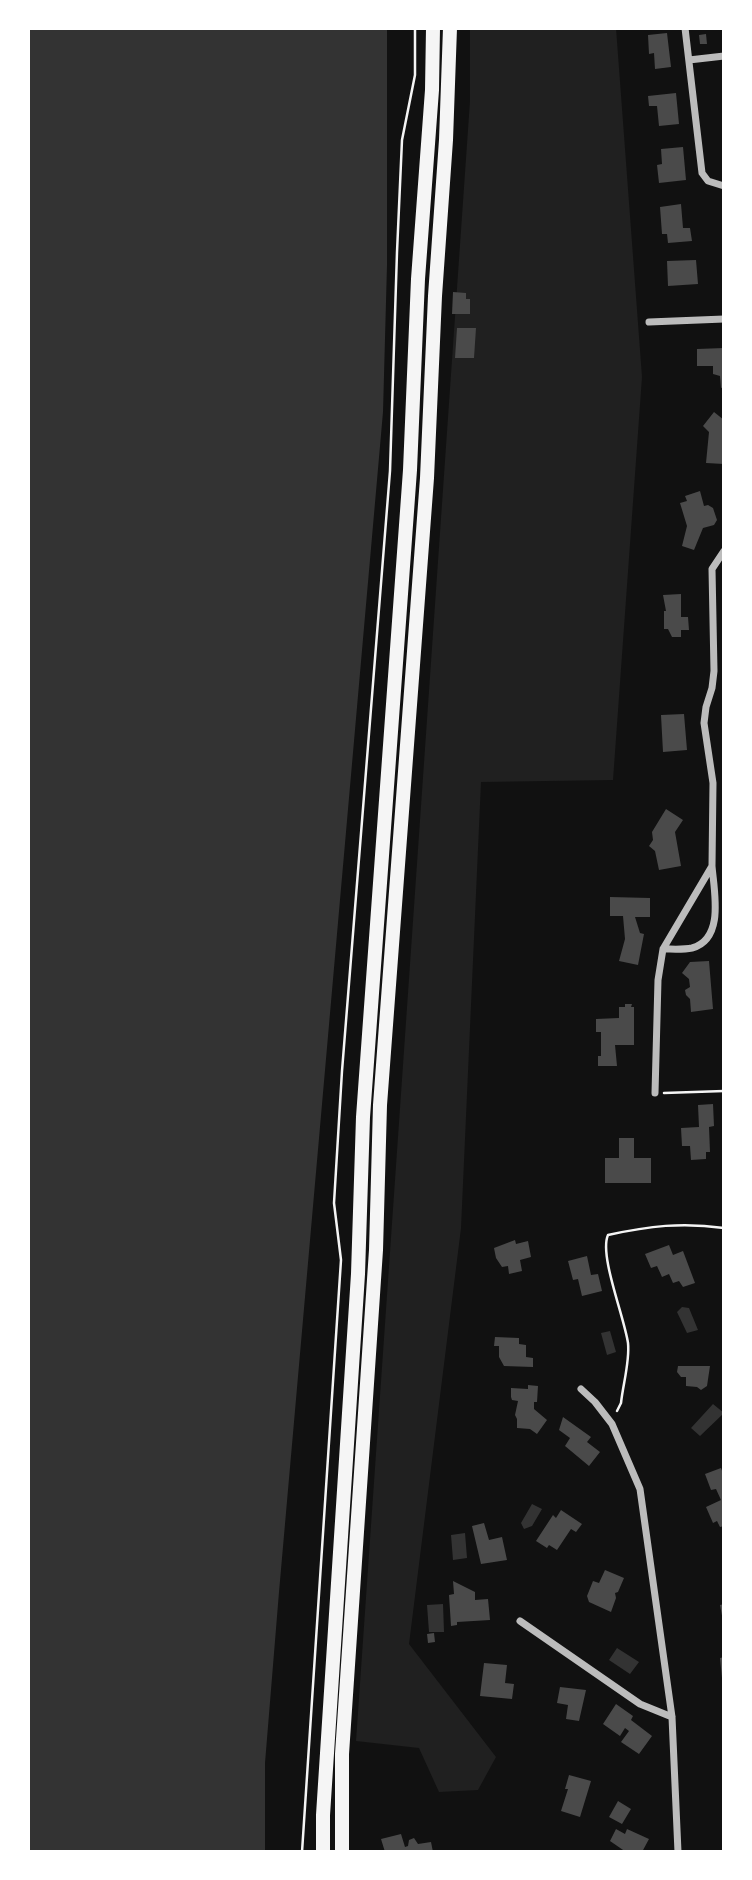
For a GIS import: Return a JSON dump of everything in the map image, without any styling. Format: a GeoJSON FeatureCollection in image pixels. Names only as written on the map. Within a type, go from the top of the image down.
{"type":"FeatureCollection","features":[{"type":"Feature","properties":{"kind":"main road"},"geometry":{"type":"LineString","coordinates":[[323,1852],[323,1815],[358,1274],[363,1117],[410,470],[418,291],[432,90],[433,28]]}},
{"type":"Feature","properties":{"kind":"main road"},"geometry":{"type":"LineString","coordinates":[[342,1852],[342,1754],[376,1250],[380,1105],[426,492],[450,28]]}},
{"type":"Feature","properties":{"kind":"street"},"geometry":{"type":"LineString","coordinates":[[685,28],[702,173],[708,181],[724,186]]}},
{"type":"Feature","properties":{"kind":"street"},"geometry":{"type":"LineString","coordinates":[[689,60],[724,56]]}},
{"type":"Feature","properties":{"kind":"street"},"geometry":{"type":"LineString","coordinates":[[649,322],[724,320]]}},
{"type":"Feature","properties":{"kind":"street"},"geometry":{"type":"LineString","coordinates":[[663,949],[691,948],[701,944],[712,932],[714,921],[713,783],[704,723],[714,671],[712,569],[724,551]]}},
{"type":"Feature","properties":{"kind":"street"},"geometry":{"type":"LineString","coordinates":[[655,1094],[658,980],[663,949],[712,866]]}},
{"type":"Feature","properties":{"kind":"street"},"geometry":{"type":"LineString","coordinates":[[581,1389],[612,1424],[640,1489],[672,1717],[678,1852]]}},
{"type":"Feature","properties":{"kind":"street"},"geometry":{"type":"LineString","coordinates":[[520,1621],[640,1704],[672,1717]]}},
{"type":"Feature","properties":{"kind":"path"},"geometry":{"type":"LineString","coordinates":[[302,1852],[341,1260],[334,1203],[341,1084],[390,471],[402,140],[415,75],[415,28]]}},
{"type":"Feature","properties":{"kind":"path"},"geometry":{"type":"LineString","coordinates":[[655,1094],[724,1091]]}},
{"type":"Feature","properties":{"kind":"path"},"geometry":{"type":"LineString","coordinates":[[612,1424],[621,1403],[628,1346],[606,1257],[605,1243],[608,1235],[646,1226],[696,1224],[724,1228]]}},
{"type":"Feature","properties":{"kind":"shaded area"},"geometry":{"type":"Polygon","coordinates":[[[28,28],[387,28],[387,265],[383,412],[279,1592],[265,1763],[265,1852],[28,1852],[28,28]]]}},
{"type":"Feature","properties":{"kind":"shaded area"},"geometry":{"type":"Polygon","coordinates":[[[470,28],[616,28],[642,377],[613,780],[481,782],[461,1228],[409,1644],[496,1757],[478,1790],[439,1792],[419,1748],[356,1741],[470,101],[470,28]]]}},
{"type":"Feature","properties":{"kind":"shaded area"},"geometry":{"type":"Polygon","coordinates":[[[682,1307],[689,1308],[698,1330],[687,1333],[677,1312],[682,1307]]]}},
{"type":"Feature","properties":{"kind":"shaded area"},"geometry":{"type":"Polygon","coordinates":[[[610,1331],[616,1352],[607,1355],[601,1333],[610,1331]]]}},
{"type":"Feature","properties":{"kind":"shaded area"},"geometry":{"type":"Polygon","coordinates":[[[713,1404],[724,1413],[700,1436],[691,1428],[713,1404]]]}},
{"type":"Feature","properties":{"kind":"shaded area"},"geometry":{"type":"Polygon","coordinates":[[[532,1504],[542,1509],[532,1526],[524,1529],[521,1523],[532,1504]]]}},
{"type":"Feature","properties":{"kind":"shaded area"},"geometry":{"type":"Polygon","coordinates":[[[465,1533],[467,1558],[453,1560],[451,1535],[465,1533]]]}},
{"type":"Feature","properties":{"kind":"shaded area"},"geometry":{"type":"Polygon","coordinates":[[[443,1604],[444,1632],[429,1632],[427,1605],[443,1604]]]}},
{"type":"Feature","properties":{"kind":"shaded area"},"geometry":{"type":"Polygon","coordinates":[[[617,1648],[639,1662],[630,1674],[609,1660],[617,1648]]]}},
{"type":"Feature","properties":{"kind":"building"},"geometry":{"type":"Polygon","coordinates":[[[667,33],[671,67],[655,69],[654,53],[649,54],[648,35],[667,33]]]}},
{"type":"Feature","properties":{"kind":"building"},"geometry":{"type":"Polygon","coordinates":[[[706,34],[707,44],[700,44],[699,35],[706,34]]]}},
{"type":"Feature","properties":{"kind":"building"},"geometry":{"type":"Polygon","coordinates":[[[676,93],[679,124],[659,126],[657,106],[649,106],[648,96],[676,93]]]}},
{"type":"Feature","properties":{"kind":"building"},"geometry":{"type":"Polygon","coordinates":[[[683,147],[686,180],[659,183],[657,165],[662,164],[661,149],[683,147]]]}},
{"type":"Feature","properties":{"kind":"building"},"geometry":{"type":"Polygon","coordinates":[[[681,204],[683,228],[690,228],[692,241],[668,243],[667,234],[662,234],[660,207],[681,204]]]}},
{"type":"Feature","properties":{"kind":"building"},"geometry":{"type":"Polygon","coordinates":[[[696,260],[698,284],[668,286],[667,261],[696,260]]]}},
{"type":"Feature","properties":{"kind":"building"},"geometry":{"type":"Polygon","coordinates":[[[453,292],[466,293],[466,299],[470,299],[470,314],[452,314],[453,292]]]}},
{"type":"Feature","properties":{"kind":"building"},"geometry":{"type":"Polygon","coordinates":[[[457,328],[476,328],[474,358],[455,358],[457,328]]]}},
{"type":"Feature","properties":{"kind":"building"},"geometry":{"type":"Polygon","coordinates":[[[724,348],[724,387],[721,388],[720,376],[713,374],[713,366],[697,366],[697,349],[724,348]]]}},
{"type":"Feature","properties":{"kind":"building"},"geometry":{"type":"Polygon","coordinates":[[[714,412],[724,420],[724,464],[706,463],[709,432],[703,426],[714,412]]]}},
{"type":"Feature","properties":{"kind":"building"},"geometry":{"type":"Polygon","coordinates":[[[700,491],[704,506],[713,508],[717,520],[714,525],[703,528],[694,550],[682,546],[687,526],[680,503],[687,501],[685,496],[700,491]]]}},
{"type":"Feature","properties":{"kind":"building"},"geometry":{"type":"Polygon","coordinates":[[[681,594],[681,617],[688,617],[689,630],[681,630],[681,637],[672,637],[668,629],[664,629],[666,611],[663,595],[681,594]]]}},
{"type":"Feature","properties":{"kind":"building"},"geometry":{"type":"Polygon","coordinates":[[[684,714],[687,750],[663,752],[661,715],[684,714]]]}},
{"type":"Feature","properties":{"kind":"building"},"geometry":{"type":"Polygon","coordinates":[[[666,809],[683,820],[675,832],[681,866],[659,870],[655,851],[649,846],[653,840],[652,832],[666,809]]]}},
{"type":"Feature","properties":{"kind":"building"},"geometry":{"type":"Polygon","coordinates":[[[610,897],[650,898],[650,917],[635,917],[640,933],[644,934],[638,965],[619,961],[625,939],[623,916],[610,916],[610,897]]]}},
{"type":"Feature","properties":{"kind":"building"},"geometry":{"type":"Polygon","coordinates":[[[709,961],[713,1009],[691,1012],[690,999],[685,990],[690,987],[689,979],[682,973],[690,962],[709,961]]]}},
{"type":"Feature","properties":{"kind":"building"},"geometry":{"type":"Polygon","coordinates":[[[625,1004],[632,1004],[631,1007],[634,1007],[634,1045],[615,1045],[617,1066],[598,1066],[598,1056],[601,1056],[601,1032],[596,1032],[596,1019],[619,1018],[619,1007],[625,1007],[625,1004]]]}},
{"type":"Feature","properties":{"kind":"building"},"geometry":{"type":"Polygon","coordinates":[[[713,1104],[714,1126],[709,1127],[710,1152],[706,1152],[706,1159],[691,1160],[690,1146],[682,1146],[681,1128],[699,1127],[698,1105],[713,1104]]]}},
{"type":"Feature","properties":{"kind":"building"},"geometry":{"type":"Polygon","coordinates":[[[619,1138],[634,1138],[634,1158],[651,1158],[651,1183],[605,1183],[605,1158],[619,1158],[619,1138]]]}},
{"type":"Feature","properties":{"kind":"building"},"geometry":{"type":"Polygon","coordinates":[[[515,1240],[516,1244],[528,1241],[531,1257],[520,1260],[522,1271],[509,1274],[508,1266],[502,1267],[496,1258],[494,1248],[515,1240]]]}},
{"type":"Feature","properties":{"kind":"building"},"geometry":{"type":"Polygon","coordinates":[[[669,1245],[673,1255],[683,1251],[695,1283],[683,1287],[679,1281],[673,1283],[669,1274],[662,1277],[657,1266],[651,1268],[645,1254],[669,1245]]]}},
{"type":"Feature","properties":{"kind":"building"},"geometry":{"type":"Polygon","coordinates":[[[587,1256],[591,1275],[598,1274],[602,1291],[582,1296],[578,1279],[573,1280],[568,1261],[587,1256]]]}},
{"type":"Feature","properties":{"kind":"building"},"geometry":{"type":"Polygon","coordinates":[[[495,1337],[519,1338],[519,1344],[526,1345],[526,1357],[533,1358],[533,1367],[504,1366],[499,1357],[499,1346],[494,1346],[495,1337]]]}},
{"type":"Feature","properties":{"kind":"building"},"geometry":{"type":"Polygon","coordinates":[[[678,1366],[710,1366],[707,1386],[701,1390],[686,1386],[686,1377],[681,1377],[677,1372],[678,1366]]]}},
{"type":"Feature","properties":{"kind":"building"},"geometry":{"type":"Polygon","coordinates":[[[528,1385],[538,1386],[534,1409],[547,1420],[537,1434],[530,1429],[517,1428],[515,1415],[518,1401],[512,1400],[511,1397],[511,1388],[528,1389],[528,1385]]]}},
{"type":"Feature","properties":{"kind":"building"},"geometry":{"type":"Polygon","coordinates":[[[563,1417],[591,1437],[587,1442],[600,1452],[589,1466],[565,1446],[570,1438],[559,1430],[563,1417]]]}},
{"type":"Feature","properties":{"kind":"building"},"geometry":{"type":"Polygon","coordinates":[[[721,1468],[724,1476],[724,1526],[720,1527],[717,1521],[713,1523],[706,1507],[721,1500],[716,1489],[711,1490],[705,1474],[721,1468]]]}},
{"type":"Feature","properties":{"kind":"building"},"geometry":{"type":"Polygon","coordinates":[[[561,1510],[582,1524],[576,1532],[571,1529],[557,1550],[549,1545],[547,1548],[536,1541],[553,1515],[556,1518],[561,1510]]]}},
{"type":"Feature","properties":{"kind":"building"},"geometry":{"type":"Polygon","coordinates":[[[484,1523],[489,1540],[502,1537],[507,1560],[481,1564],[472,1526],[484,1523]]]}},
{"type":"Feature","properties":{"kind":"building"},"geometry":{"type":"Polygon","coordinates":[[[605,1570],[624,1578],[615,1593],[611,1612],[589,1602],[587,1596],[593,1581],[599,1583],[605,1570]]]}},
{"type":"Feature","properties":{"kind":"building"},"geometry":{"type":"Polygon","coordinates":[[[453,1581],[475,1592],[475,1600],[488,1599],[490,1620],[457,1622],[457,1625],[451,1626],[449,1595],[454,1594],[453,1581]]]}},
{"type":"Feature","properties":{"kind":"building"},"geometry":{"type":"Polygon","coordinates":[[[724,1604],[724,1621],[723,1621],[720,1605],[724,1604]]]}},
{"type":"Feature","properties":{"kind":"building"},"geometry":{"type":"Polygon","coordinates":[[[434,1633],[435,1642],[428,1643],[427,1634],[434,1633]]]}},
{"type":"Feature","properties":{"kind":"building"},"geometry":{"type":"Polygon","coordinates":[[[724,1657],[724,1678],[722,1678],[720,1658],[724,1657]]]}},
{"type":"Feature","properties":{"kind":"building"},"geometry":{"type":"Polygon","coordinates":[[[484,1663],[507,1665],[505,1683],[514,1684],[512,1699],[480,1696],[484,1663]]]}},
{"type":"Feature","properties":{"kind":"building"},"geometry":{"type":"Polygon","coordinates":[[[560,1687],[586,1690],[579,1721],[566,1719],[568,1705],[557,1703],[560,1687]]]}},
{"type":"Feature","properties":{"kind":"building"},"geometry":{"type":"Polygon","coordinates":[[[616,1704],[633,1716],[631,1720],[652,1736],[639,1754],[621,1742],[629,1731],[625,1728],[620,1736],[603,1724],[616,1704]]]}},
{"type":"Feature","properties":{"kind":"building"},"geometry":{"type":"Polygon","coordinates":[[[569,1775],[591,1781],[580,1817],[561,1811],[569,1775]]]}},
{"type":"Feature","properties":{"kind":"building"},"geometry":{"type":"Polygon","coordinates":[[[618,1801],[631,1809],[622,1824],[609,1817],[618,1801]]]}},
{"type":"Feature","properties":{"kind":"building"},"geometry":{"type":"Polygon","coordinates":[[[616,1829],[625,1834],[627,1829],[649,1839],[642,1852],[626,1852],[610,1841],[616,1829]]]}},
{"type":"Feature","properties":{"kind":"building"},"geometry":{"type":"Polygon","coordinates":[[[401,1834],[405,1847],[408,1846],[409,1840],[414,1838],[418,1844],[431,1842],[433,1852],[385,1852],[381,1839],[401,1834]]]}}]}
